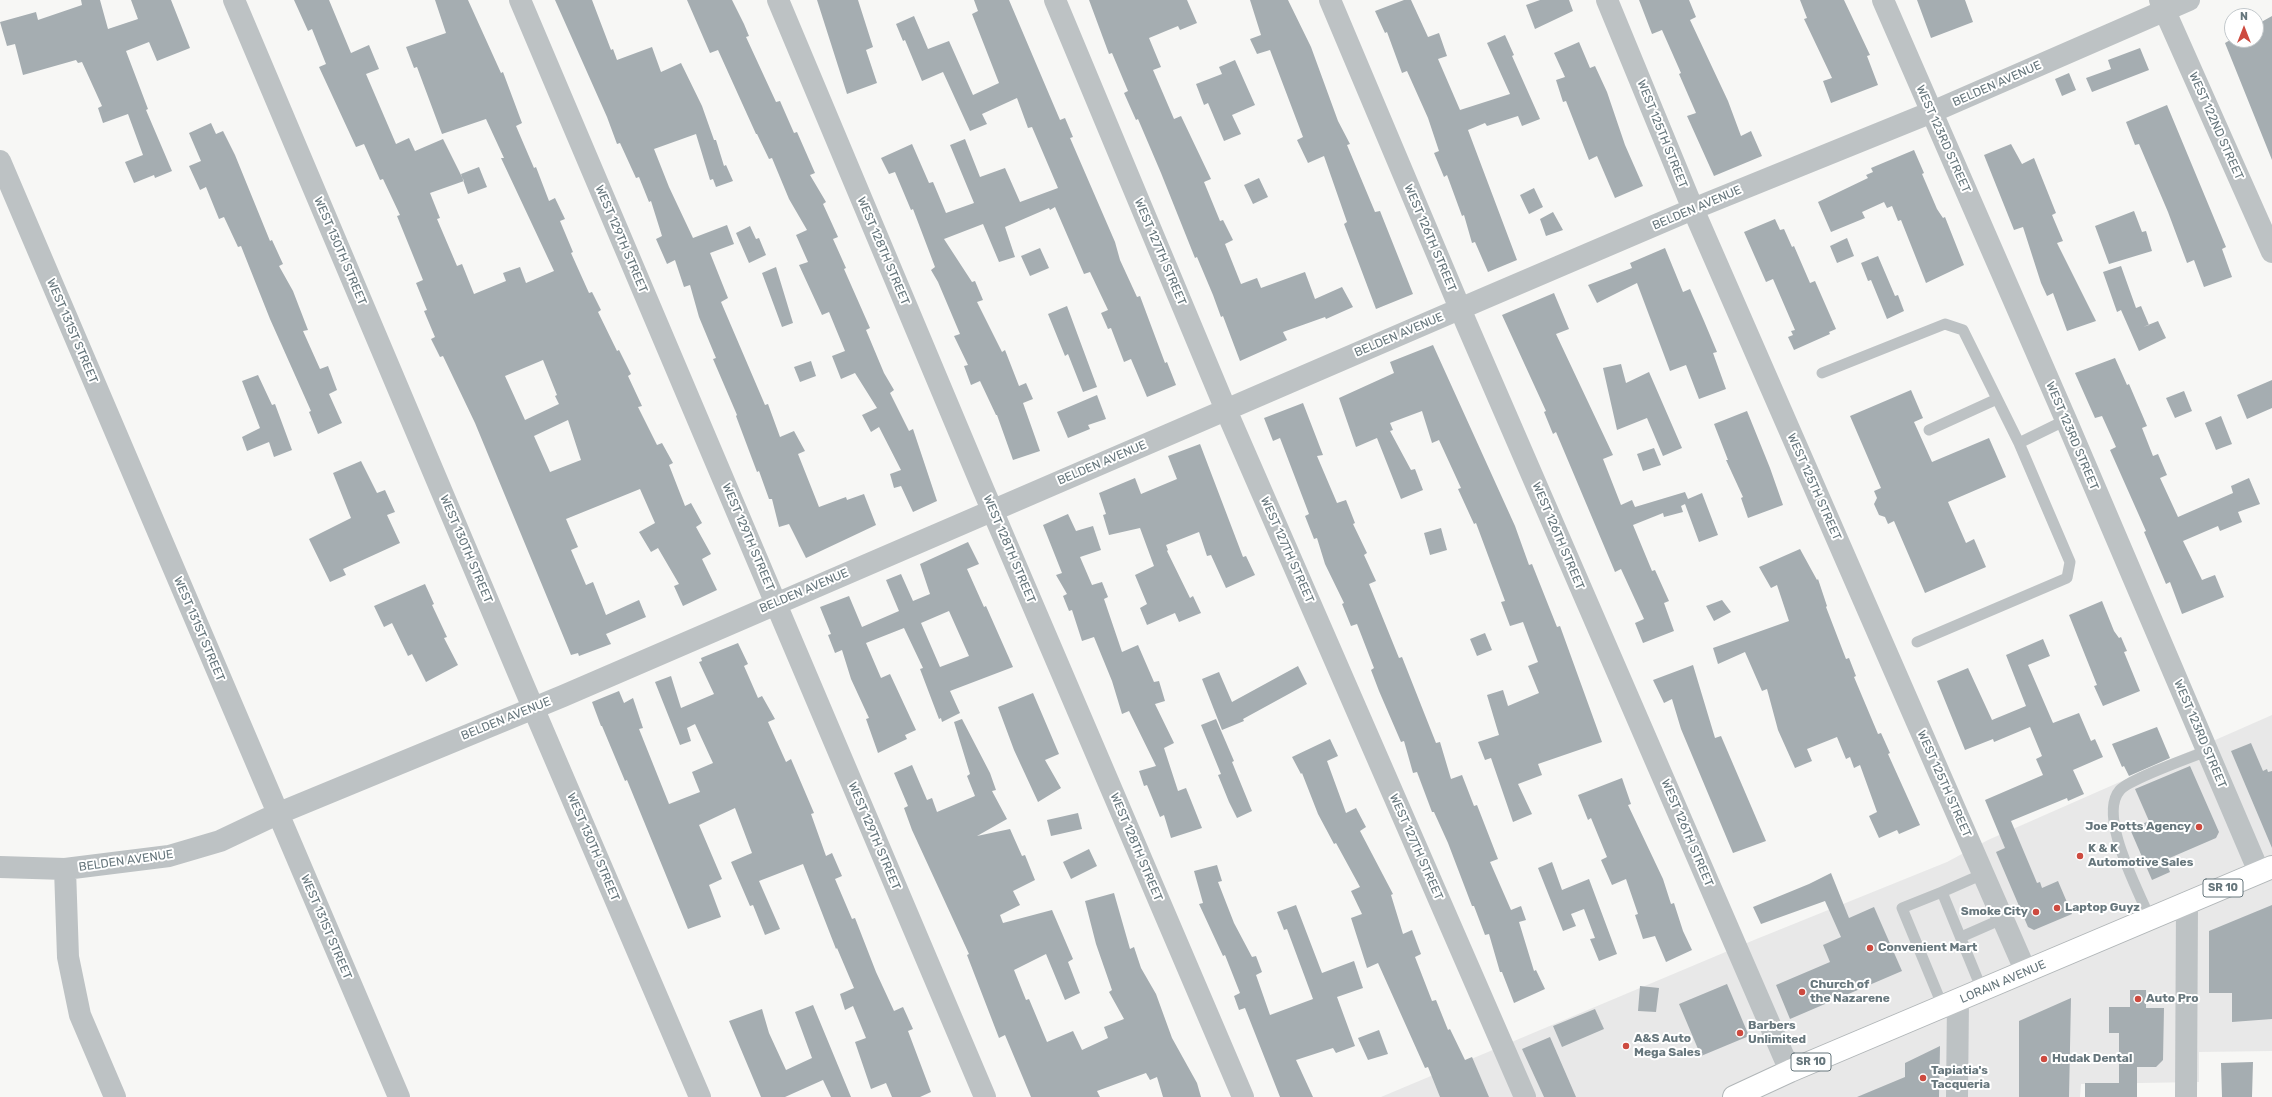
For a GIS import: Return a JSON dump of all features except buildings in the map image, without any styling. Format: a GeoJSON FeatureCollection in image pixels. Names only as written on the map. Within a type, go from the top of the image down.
{"type":"FeatureCollection","features":[{"type":"Feature","properties":{"kind":"main road","name":"LORAIN AVENUE"},"geometry":{"type":"LineString","coordinates":[[1734,1097],[1790,1070],[2266,870]]}},
{"type":"Feature","properties":{"kind":"street","name":"WEST 130TH STREET"},"geometry":{"type":"LineString","coordinates":[[234,0],[533,708],[700,1097]]}},
{"type":"Feature","properties":{"kind":"street","name":"WEST 129TH STREET"},"geometry":{"type":"LineString","coordinates":[[520,0],[984,1097]]}},
{"type":"Feature","properties":{"kind":"street","name":"WEST 128TH STREET"},"geometry":{"type":"LineString","coordinates":[[778,0],[992,511],[1243,1097]]}},
{"type":"Feature","properties":{"kind":"street","name":"WEST 127TH STREET"},"geometry":{"type":"LineString","coordinates":[[1054,0],[1226,410],[1525,1097]]}},
{"type":"Feature","properties":{"kind":"street","name":"WEST 126TH STREET"},"geometry":{"type":"LineString","coordinates":[[1330,0],[1460,308],[1790,1070]]}},
{"type":"Feature","properties":{"kind":"street","name":"WEST 125TH STREET"},"geometry":{"type":"LineString","coordinates":[[1607,0],[1693,209],[2026,972]]}},
{"type":"Feature","properties":{"kind":"street","name":"WEST 123RD STREET"},"geometry":{"type":"LineString","coordinates":[[1883,0],[2066,420],[2206,750],[2266,870]]}},
{"type":"Feature","properties":{"kind":"street","name":"BELDEN AVENUE"},"geometry":{"type":"LineString","coordinates":[[0,867],[65,869],[169,856],[220,841],[277,814],[533,708],[1460,308],[1693,209],[1932,112],[2162,6],[2190,0]]}},
{"type":"Feature","properties":{"kind":"street","name":"WEST 122ND STREET"},"geometry":{"type":"LineString","coordinates":[[2162,6],[2270,243]]}},
{"type":"Feature","properties":{"kind":"street","name":"WEST 131ST STREET"},"geometry":{"type":"LineString","coordinates":[[0,161],[277,814],[399,1097]]}},
{"type":"Feature","properties":{"kind":"street"},"geometry":{"type":"LineString","coordinates":[[65,869],[68,957],[80,1015],[115,1097]]}},
{"type":"Feature","properties":{"kind":"street"},"geometry":{"type":"LineString","coordinates":[[2186,1097],[2188,904]]}},
{"type":"Feature","properties":{"kind":"street"},"geometry":{"type":"LineString","coordinates":[[1950,1004],[1957,1097]]}},
{"type":"Feature","properties":{"kind":"lane"},"geometry":{"type":"LineString","coordinates":[[1822,373],[1945,324],[1963,330],[2019,443],[2070,562],[2067,578],[1917,642]]}},
{"type":"Feature","properties":{"kind":"lane"},"geometry":{"type":"LineString","coordinates":[[1929,430],[1997,399]]}},
{"type":"Feature","properties":{"kind":"lane"},"geometry":{"type":"LineString","coordinates":[[2019,443],[2066,420]]}},
{"type":"Feature","properties":{"kind":"lane"},"geometry":{"type":"LineString","coordinates":[[2150,919],[2115,834],[2112,806],[2120,790],[2131,783],[2206,750]]}},
{"type":"Feature","properties":{"kind":"lane"},"geometry":{"type":"LineString","coordinates":[[1950,1004],[1902,908],[1983,874]]}},
{"type":"Feature","properties":{"kind":"lane"},"geometry":{"type":"LineString","coordinates":[[1942,892],[1982,990]]}},
{"type":"Feature","properties":{"kind":"lane"},"geometry":{"type":"LineString","coordinates":[[1961,937],[2002,918]]}},
{"type":"Feature","properties":{"kind":"shaded area"},"geometry":{"type":"Polygon","coordinates":[[[2272,715],[2272,1051],[2199,1052],[2199,1082],[2081,1084],[2080,1097],[1381,1097],[1754,940],[1947,862],[1988,840],[2272,715]]]}},
{"type":"Feature","properties":{"kind":"place","name":"Joe Potts Agency"},"geometry":{"type":"Point","coordinates":[2199,827]}},
{"type":"Feature","properties":{"kind":"place","name":"K & K Automotive Sales"},"geometry":{"type":"Point","coordinates":[2080,856]}},
{"type":"Feature","properties":{"kind":"place","name":"Laptop Guyz"},"geometry":{"type":"Point","coordinates":[2057,908]}},
{"type":"Feature","properties":{"kind":"place","name":"Smoke City"},"geometry":{"type":"Point","coordinates":[2036,912]}},
{"type":"Feature","properties":{"kind":"place","name":"Convenient Mart"},"geometry":{"type":"Point","coordinates":[1870,948]}},
{"type":"Feature","properties":{"kind":"place","name":"Church of the Nazarene"},"geometry":{"type":"Point","coordinates":[1802,992]}},
{"type":"Feature","properties":{"kind":"place","name":"Auto Pro"},"geometry":{"type":"Point","coordinates":[2138,999]}},
{"type":"Feature","properties":{"kind":"place","name":"Barbers Unlimited"},"geometry":{"type":"Point","coordinates":[1740,1033]}},
{"type":"Feature","properties":{"kind":"place","name":"A&S Auto Mega Sales"},"geometry":{"type":"Point","coordinates":[1626,1046]}},
{"type":"Feature","properties":{"kind":"place","name":"Hudak Dental"},"geometry":{"type":"Point","coordinates":[2044,1059]}},
{"type":"Feature","properties":{"kind":"place","name":"Tapiatia's Tacqueria"},"geometry":{"type":"Point","coordinates":[1923,1078]}}]}
